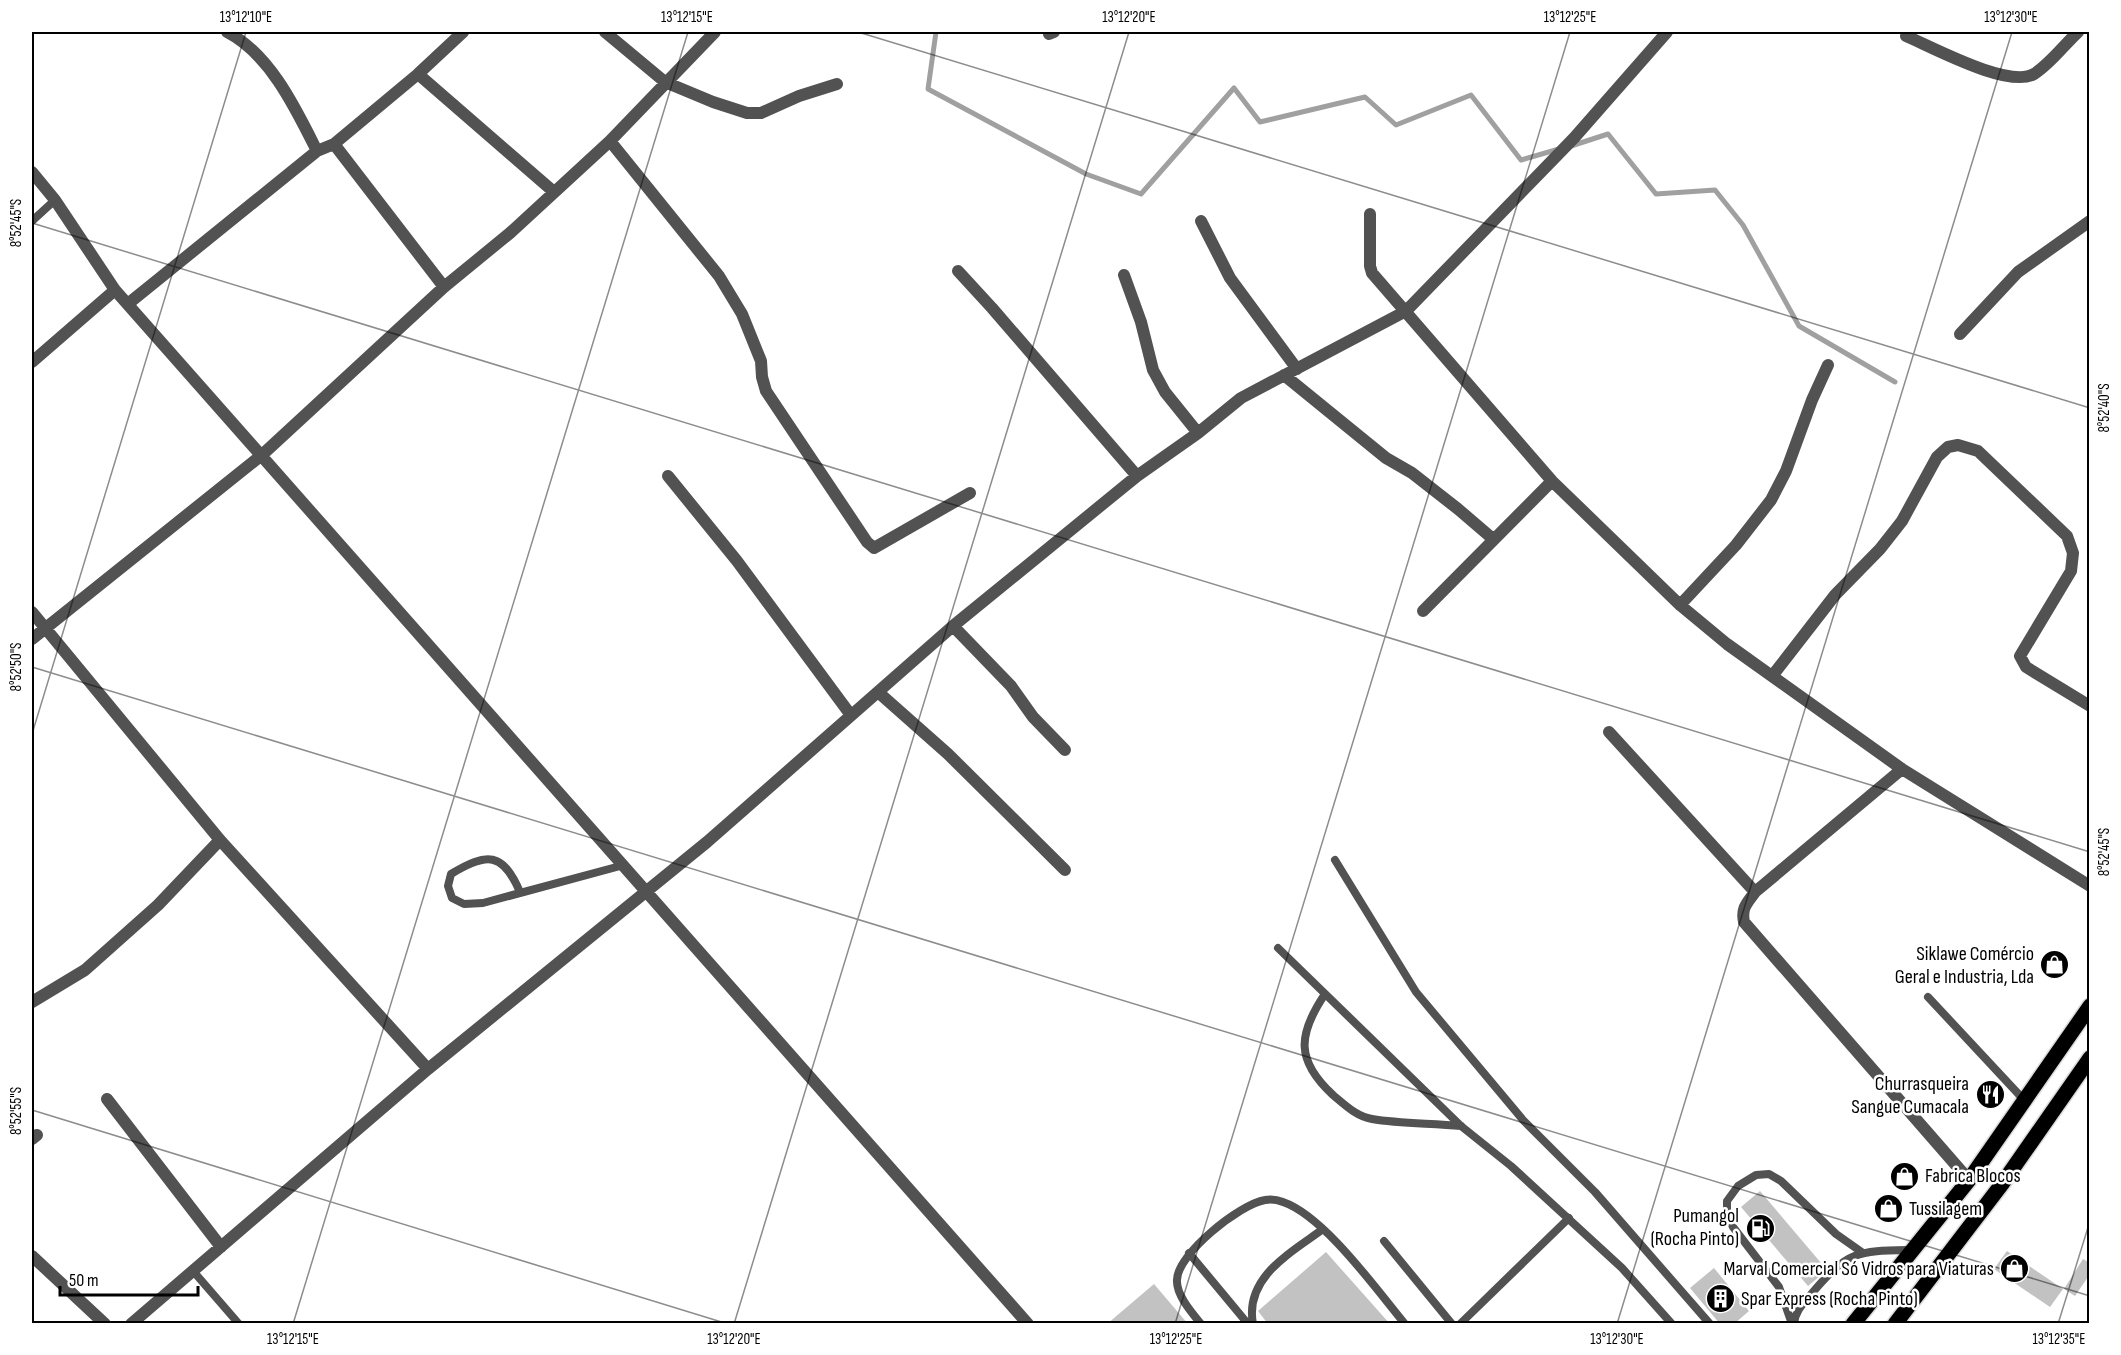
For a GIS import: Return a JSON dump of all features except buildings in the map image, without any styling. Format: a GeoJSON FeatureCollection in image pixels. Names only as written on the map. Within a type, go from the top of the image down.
{"type":"FeatureCollection","features":[{"type":"Feature","properties":{"kind":"main road"},"geometry":{"type":"LineString","coordinates":[[1853,1323],[1969,1180],[2090,1006]]}},
{"type":"Feature","properties":{"kind":"main road"},"geometry":{"type":"LineString","coordinates":[[1895,1323],[2002,1184],[2090,1058]]}},
{"type":"Feature","properties":{"kind":"street"},"geometry":{"type":"LineString","coordinates":[[227,32],[245,35],[293,104],[317,151]]}},
{"type":"Feature","properties":{"kind":"street"},"geometry":{"type":"LineString","coordinates":[[129,303],[317,151],[334,144],[418,74],[463,32]]}},
{"type":"Feature","properties":{"kind":"street"},"geometry":{"type":"LineString","coordinates":[[605,32],[665,82],[713,102],[754,113],[778,107],[799,96],[837,84]]}},
{"type":"Feature","properties":{"kind":"street"},"geometry":{"type":"LineString","coordinates":[[32,639],[263,454],[444,287],[510,233],[610,141],[715,32]]}},
{"type":"Feature","properties":{"kind":"street"},"geometry":{"type":"LineString","coordinates":[[131,1323],[428,1069],[707,842],[850,714],[1137,476],[1198,433],[1241,398],[1406,311],[1574,138],[1667,32]]}},
{"type":"Feature","properties":{"kind":"street"},"geometry":{"type":"LineString","coordinates":[[1906,36],[1986,70],[2018,78],[2032,75],[2078,32]]}},
{"type":"Feature","properties":{"kind":"street"},"geometry":{"type":"LineString","coordinates":[[418,74],[554,192]]}},
{"type":"Feature","properties":{"kind":"street"},"geometry":{"type":"LineString","coordinates":[[610,141],[719,276],[742,314],[761,361],[766,391],[867,542],[874,548],[970,494]]}},
{"type":"Feature","properties":{"kind":"street"},"geometry":{"type":"LineString","coordinates":[[334,144],[444,287]]}},
{"type":"Feature","properties":{"kind":"street"},"geometry":{"type":"LineString","coordinates":[[32,172],[55,200],[115,290],[263,454],[1028,1323]]}},
{"type":"Feature","properties":{"kind":"street"},"geometry":{"type":"LineString","coordinates":[[1370,214],[1370,266],[1552,481],[1680,605],[1727,644],[1902,769],[2090,885]]}},
{"type":"Feature","properties":{"kind":"street"},"geometry":{"type":"LineString","coordinates":[[1201,221],[1230,278],[1297,369]]}},
{"type":"Feature","properties":{"kind":"street"},"geometry":{"type":"LineString","coordinates":[[1960,334],[2018,272],[2090,221]]}},
{"type":"Feature","properties":{"kind":"street"},"geometry":{"type":"LineString","coordinates":[[958,272],[1038,360],[1137,476]]}},
{"type":"Feature","properties":{"kind":"street"},"geometry":{"type":"LineString","coordinates":[[1124,275],[1153,370],[1165,392],[1198,433]]}},
{"type":"Feature","properties":{"kind":"street"},"geometry":{"type":"LineString","coordinates":[[32,362],[115,290]]}},
{"type":"Feature","properties":{"kind":"street"},"geometry":{"type":"LineString","coordinates":[[1680,605],[1736,545],[1771,500],[1786,471],[1812,400],[1828,365]]}},
{"type":"Feature","properties":{"kind":"street"},"geometry":{"type":"LineString","coordinates":[[1284,375],[1386,458],[1412,473],[1493,539]]}},
{"type":"Feature","properties":{"kind":"street"},"geometry":{"type":"LineString","coordinates":[[1773,675],[1835,595],[1880,549],[1902,521],[1937,457],[1948,447],[1958,445],[1978,451],[2067,536],[2073,553],[2071,571],[2020,656],[2026,667],[2090,706]]}},
{"type":"Feature","properties":{"kind":"street"},"geometry":{"type":"LineString","coordinates":[[668,476],[737,561],[850,714]]}},
{"type":"Feature","properties":{"kind":"street"},"geometry":{"type":"LineString","coordinates":[[1423,611],[1552,481]]}},
{"type":"Feature","properties":{"kind":"street"},"geometry":{"type":"LineString","coordinates":[[32,612],[220,840],[428,1069]]}},
{"type":"Feature","properties":{"kind":"street"},"geometry":{"type":"LineString","coordinates":[[953,627],[1011,686],[1033,717],[1065,750]]}},
{"type":"Feature","properties":{"kind":"street"},"geometry":{"type":"LineString","coordinates":[[878,692],[948,754],[1065,870]]}},
{"type":"Feature","properties":{"kind":"street"},"geometry":{"type":"LineString","coordinates":[[1609,732],[1755,892]]}},
{"type":"Feature","properties":{"kind":"street"},"geometry":{"type":"LineString","coordinates":[[1902,769],[1755,892],[1743,907],[1744,922],[1969,1180]]}},
{"type":"Feature","properties":{"kind":"street"},"geometry":{"type":"LineString","coordinates":[[32,1002],[85,970],[158,905],[220,840]]}},
{"type":"Feature","properties":{"kind":"street"},"geometry":{"type":"LineString","coordinates":[[107,1099],[221,1247]]}},
{"type":"Feature","properties":{"kind":"street"},"geometry":{"type":"LineString","coordinates":[[32,1256],[105,1323]]}},
{"type":"Feature","properties":{"kind":"lane"},"geometry":{"type":"LineString","coordinates":[[32,221],[55,200]]}},
{"type":"Feature","properties":{"kind":"lane"},"geometry":{"type":"LineString","coordinates":[[520,892],[507,866],[497,859],[483,859],[466,865],[451,874],[448,886],[452,898],[464,904],[505,899],[520,892],[624,865]]}},
{"type":"Feature","properties":{"kind":"lane"},"geometry":{"type":"LineString","coordinates":[[1335,860],[1416,992],[1523,1120],[1596,1192],[1710,1323]]}},
{"type":"Feature","properties":{"kind":"lane"},"geometry":{"type":"LineString","coordinates":[[1278,948],[1461,1126],[1569,1218],[1623,1268],[1672,1323]]}},
{"type":"Feature","properties":{"kind":"lane"},"geometry":{"type":"LineString","coordinates":[[1325,994],[1309,1017],[1304,1042],[1308,1064],[1316,1079],[1353,1112],[1371,1119],[1461,1126]]}},
{"type":"Feature","properties":{"kind":"lane"},"geometry":{"type":"LineString","coordinates":[[1928,997],[2025,1101]]}},
{"type":"Feature","properties":{"kind":"lane"},"geometry":{"type":"LineString","coordinates":[[1793,1323],[1779,1287],[1733,1227],[1727,1214],[1728,1201],[1738,1186],[1756,1175],[1769,1174],[1781,1181],[1836,1234],[1863,1253]]}},
{"type":"Feature","properties":{"kind":"lane"},"geometry":{"type":"LineString","coordinates":[[1201,1323],[1179,1293],[1176,1281],[1179,1268],[1189,1253],[1238,1213],[1264,1200],[1280,1200],[1293,1205],[1323,1229],[1405,1323]]}},
{"type":"Feature","properties":{"kind":"lane"},"geometry":{"type":"LineString","coordinates":[[1460,1323],[1569,1218]]}},
{"type":"Feature","properties":{"kind":"lane"},"geometry":{"type":"LineString","coordinates":[[1250,1323],[1254,1293],[1269,1270],[1323,1229]]}},
{"type":"Feature","properties":{"kind":"lane"},"geometry":{"type":"LineString","coordinates":[[1384,1241],[1452,1323]]}},
{"type":"Feature","properties":{"kind":"lane"},"geometry":{"type":"LineString","coordinates":[[1793,1323],[1801,1306],[1835,1266],[1843,1260],[1863,1253],[1914,1250]]}},
{"type":"Feature","properties":{"kind":"lane"},"geometry":{"type":"LineString","coordinates":[[1189,1253],[1250,1323]]}},
{"type":"Feature","properties":{"kind":"lane"},"geometry":{"type":"LineString","coordinates":[[193,1271],[239,1323]]}},
{"type":"Feature","properties":{"kind":"waterway"},"geometry":{"type":"LineString","coordinates":[[936,32],[928,89],[1086,174],[1141,194],[1234,88],[1260,122],[1365,97],[1396,125],[1471,95],[1521,160],[1559,149]]}},
{"type":"Feature","properties":{"kind":"waterway"},"geometry":{"type":"LineString","coordinates":[[1571,146],[1608,134],[1656,194],[1715,190],[1743,225],[1799,326],[1895,382]]}},
{"type":"Feature","properties":{"kind":"place","name":"Siklawe Comércio Geral e Industria, Lda"},"geometry":{"type":"Point","coordinates":[2055,965]}},
{"type":"Feature","properties":{"kind":"place","name":"Churrasqueira Sangue Cumacala"},"geometry":{"type":"Point","coordinates":[1990,1095]}},
{"type":"Feature","properties":{"kind":"place","name":"Fabrica Blocos"},"geometry":{"type":"Point","coordinates":[1904,1176]}},
{"type":"Feature","properties":{"kind":"place","name":"Tussilagem"},"geometry":{"type":"Point","coordinates":[1888,1209]}},
{"type":"Feature","properties":{"kind":"place","name":"Pumangol (Rocha Pinto)"},"geometry":{"type":"Point","coordinates":[1760,1228]}},
{"type":"Feature","properties":{"kind":"place","name":"Marval Comercial Só Vidros para Viaturas"},"geometry":{"type":"Point","coordinates":[2015,1269]}},
{"type":"Feature","properties":{"kind":"place","name":"Spar Express (Rocha Pinto)"},"geometry":{"type":"Point","coordinates":[1720,1299]}}]}
